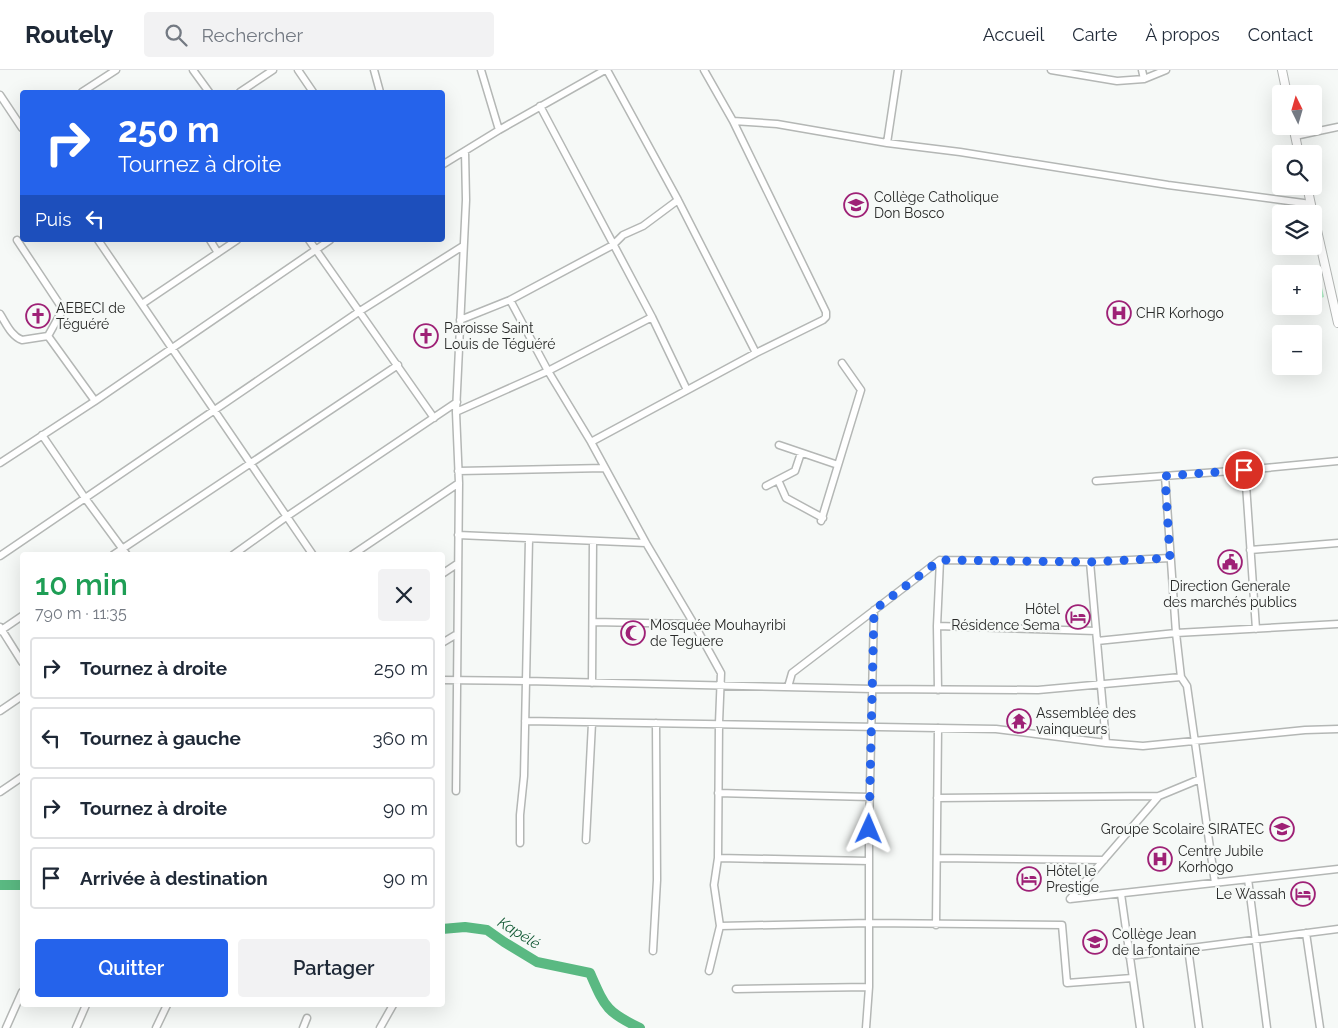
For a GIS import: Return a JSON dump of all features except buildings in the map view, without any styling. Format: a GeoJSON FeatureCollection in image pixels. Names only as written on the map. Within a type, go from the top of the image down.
{"type":"FeatureCollection","features":[{"type":"Feature","properties":{"kind":"main road"},"geometry":{"type":"LineString","coordinates":[[1282,70],[1285,85]]}},
{"type":"Feature","properties":{"kind":"main road"},"geometry":{"type":"LineString","coordinates":[[1296,136],[1298,145]]}},
{"type":"Feature","properties":{"kind":"main road"},"geometry":{"type":"LineString","coordinates":[[1309,195],[1311,204]]}},
{"type":"Feature","properties":{"kind":"main road"},"geometry":{"type":"LineString","coordinates":[[1322,254],[1338,323]]}},
{"type":"Feature","properties":{"kind":"street"},"geometry":{"type":"LineString","coordinates":[[85,90],[116,70]]}},
{"type":"Feature","properties":{"kind":"street"},"geometry":{"type":"LineString","coordinates":[[194,70],[208,90]]}},
{"type":"Feature","properties":{"kind":"street"},"geometry":{"type":"LineString","coordinates":[[243,90],[273,70]]}},
{"type":"Feature","properties":{"kind":"street"},"geometry":{"type":"LineString","coordinates":[[298,70],[312,90]]}},
{"type":"Feature","properties":{"kind":"street"},"geometry":{"type":"LineString","coordinates":[[374,70],[379,90]]}},
{"type":"Feature","properties":{"kind":"street"},"geometry":{"type":"LineString","coordinates":[[481,70],[498,130]]}},
{"type":"Feature","properties":{"kind":"street"},"geometry":{"type":"LineString","coordinates":[[445,163],[498,130],[606,70],[678,200],[756,353]]}},
{"type":"Feature","properties":{"kind":"street"},"geometry":{"type":"LineString","coordinates":[[591,442],[756,353],[823,320],[827,314],[733,121],[704,70]]}},
{"type":"Feature","properties":{"kind":"street"},"geometry":{"type":"LineString","coordinates":[[887,143],[898,70]]}},
{"type":"Feature","properties":{"kind":"street"},"geometry":{"type":"LineString","coordinates":[[1051,70],[1118,81],[1144,79],[1166,70]]}},
{"type":"Feature","properties":{"kind":"street"},"geometry":{"type":"LineString","coordinates":[[1142,70],[1144,79]]}},
{"type":"Feature","properties":{"kind":"street"},"geometry":{"type":"LineString","coordinates":[[0,95],[3,105],[20,126]]}},
{"type":"Feature","properties":{"kind":"street"},"geometry":{"type":"LineString","coordinates":[[540,106],[652,317],[688,390]]}},
{"type":"Feature","properties":{"kind":"street"},"geometry":{"type":"LineString","coordinates":[[733,121],[778,124],[887,143],[960,152],[1168,185],[1311,204]]}},
{"type":"Feature","properties":{"kind":"street"},"geometry":{"type":"LineString","coordinates":[[1296,136],[1338,127]]}},
{"type":"Feature","properties":{"kind":"street"},"geometry":{"type":"LineString","coordinates":[[456,791],[459,483],[456,412],[466,200],[465,151]]}},
{"type":"Feature","properties":{"kind":"street"},"geometry":{"type":"LineString","coordinates":[[460,320],[510,300],[613,246],[623,235],[643,226],[678,200]]}},
{"type":"Feature","properties":{"kind":"street"},"geometry":{"type":"LineString","coordinates":[[17,240],[62,308],[48,336]]}},
{"type":"Feature","properties":{"kind":"street"},"geometry":{"type":"LineString","coordinates":[[99,242],[311,552]]}},
{"type":"Feature","properties":{"kind":"street"},"geometry":{"type":"LineString","coordinates":[[211,242],[218,253]]}},
{"type":"Feature","properties":{"kind":"street"},"geometry":{"type":"LineString","coordinates":[[142,304],[234,242]]}},
{"type":"Feature","properties":{"kind":"street"},"geometry":{"type":"LineString","coordinates":[[310,242],[434,418]]}},
{"type":"Feature","properties":{"kind":"street"},"geometry":{"type":"LineString","coordinates":[[0,463],[327,242]]}},
{"type":"Feature","properties":{"kind":"street"},"geometry":{"type":"LineString","coordinates":[[0,556],[360,311],[463,246]]}},
{"type":"Feature","properties":{"kind":"street"},"geometry":{"type":"LineString","coordinates":[[510,300],[548,371],[591,442],[646,543],[721,673],[718,858],[714,885],[720,926],[709,971]]}},
{"type":"Feature","properties":{"kind":"street"},"geometry":{"type":"LineString","coordinates":[[0,314],[18,339],[48,336]]}},
{"type":"Feature","properties":{"kind":"street"},"geometry":{"type":"LineString","coordinates":[[456,412],[548,371],[652,317]]}},
{"type":"Feature","properties":{"kind":"street"},"geometry":{"type":"LineString","coordinates":[[48,336],[94,401]]}},
{"type":"Feature","properties":{"kind":"street"},"geometry":{"type":"LineString","coordinates":[[778,480],[786,498],[822,519],[861,390],[842,363]]}},
{"type":"Feature","properties":{"kind":"street"},"geometry":{"type":"LineString","coordinates":[[118,552],[398,365]]}},
{"type":"Feature","properties":{"kind":"street"},"geometry":{"type":"LineString","coordinates":[[237,552],[286,516],[457,402]]}},
{"type":"Feature","properties":{"kind":"street"},"geometry":{"type":"LineString","coordinates":[[42,435],[84,498],[125,552]]}},
{"type":"Feature","properties":{"kind":"street"},"geometry":{"type":"LineString","coordinates":[[780,445],[838,465]]}},
{"type":"Feature","properties":{"kind":"street"},"geometry":{"type":"LineString","coordinates":[[766,486],[796,471],[801,453]]}},
{"type":"Feature","properties":{"kind":"street"},"geometry":{"type":"LineString","coordinates":[[1096,481],[1338,461]]}},
{"type":"Feature","properties":{"kind":"street"},"geometry":{"type":"LineString","coordinates":[[458,470],[605,468]]}},
{"type":"Feature","properties":{"kind":"street"},"geometry":{"type":"LineString","coordinates":[[1244,470],[1256,629]]}},
{"type":"Feature","properties":{"kind":"street"},"geometry":{"type":"LineString","coordinates":[[1165,476],[1170,558],[1181,677],[1187,686],[1215,882]]}},
{"type":"Feature","properties":{"kind":"street"},"geometry":{"type":"LineString","coordinates":[[356,552],[459,483]]}},
{"type":"Feature","properties":{"kind":"street"},"geometry":{"type":"LineString","coordinates":[[458,535],[646,543]]}},
{"type":"Feature","properties":{"kind":"street"},"geometry":{"type":"LineString","coordinates":[[520,844],[520,815],[524,776],[529,539]]}},
{"type":"Feature","properties":{"kind":"street"},"geometry":{"type":"LineString","coordinates":[[592,683],[593,541]]}},
{"type":"Feature","properties":{"kind":"street"},"geometry":{"type":"LineString","coordinates":[[1250,550],[1338,543]]}},
{"type":"Feature","properties":{"kind":"street"},"geometry":{"type":"LineString","coordinates":[[788,687],[792,673],[940,560],[1090,562],[1170,558]]}},
{"type":"Feature","properties":{"kind":"street"},"geometry":{"type":"LineString","coordinates":[[938,690],[937,626],[940,560]]}},
{"type":"Feature","properties":{"kind":"street"},"geometry":{"type":"LineString","coordinates":[[1090,562],[1106,743]]}},
{"type":"Feature","properties":{"kind":"street"},"geometry":{"type":"LineString","coordinates":[[445,572],[457,564]]}},
{"type":"Feature","properties":{"kind":"street"},"geometry":{"type":"LineString","coordinates":[[866,1028],[869,987],[869,861],[874,690],[874,610]]}},
{"type":"Feature","properties":{"kind":"street"},"geometry":{"type":"LineString","coordinates":[[20,617],[1,629],[20,659]]}},
{"type":"Feature","properties":{"kind":"street"},"geometry":{"type":"LineString","coordinates":[[593,622],[694,624]]}},
{"type":"Feature","properties":{"kind":"street"},"geometry":{"type":"LineString","coordinates":[[1097,642],[1176,633],[1338,624]]}},
{"type":"Feature","properties":{"kind":"street"},"geometry":{"type":"LineString","coordinates":[[937,626],[1096,631]]}},
{"type":"Feature","properties":{"kind":"street"},"geometry":{"type":"LineString","coordinates":[[445,641],[457,634]]}},
{"type":"Feature","properties":{"kind":"street"},"geometry":{"type":"LineString","coordinates":[[445,680],[526,680],[874,690],[1038,690],[1181,677]]}},
{"type":"Feature","properties":{"kind":"street"},"geometry":{"type":"LineString","coordinates":[[0,711],[20,697]]}},
{"type":"Feature","properties":{"kind":"street"},"geometry":{"type":"LineString","coordinates":[[525,721],[996,728],[1106,743],[1143,746],[1305,730],[1338,729]]}},
{"type":"Feature","properties":{"kind":"street"},"geometry":{"type":"LineString","coordinates":[[586,840],[592,723]]}},
{"type":"Feature","properties":{"kind":"street"},"geometry":{"type":"LineString","coordinates":[[653,950],[657,880],[656,723]]}},
{"type":"Feature","properties":{"kind":"street"},"geometry":{"type":"LineString","coordinates":[[936,925],[938,728]]}},
{"type":"Feature","properties":{"kind":"street"},"geometry":{"type":"LineString","coordinates":[[0,792],[20,778]]}},
{"type":"Feature","properties":{"kind":"street"},"geometry":{"type":"LineString","coordinates":[[937,798],[1159,796],[1200,779]]}},
{"type":"Feature","properties":{"kind":"street"},"geometry":{"type":"LineString","coordinates":[[718,793],[870,796]]}},
{"type":"Feature","properties":{"kind":"street"},"geometry":{"type":"LineString","coordinates":[[1159,796],[1070,899],[1338,869]]}},
{"type":"Feature","properties":{"kind":"street"},"geometry":{"type":"LineString","coordinates":[[718,858],[869,861]]}},
{"type":"Feature","properties":{"kind":"street"},"geometry":{"type":"LineString","coordinates":[[936,858],[1104,860]]}},
{"type":"Feature","properties":{"kind":"street"},"geometry":{"type":"LineString","coordinates":[[1248,879],[1267,1028]]}},
{"type":"Feature","properties":{"kind":"street"},"geometry":{"type":"LineString","coordinates":[[1121,894],[1140,1028]]}},
{"type":"Feature","properties":{"kind":"street"},"geometry":{"type":"LineString","coordinates":[[720,926],[870,923],[1062,925],[1067,983],[1132,978]]}},
{"type":"Feature","properties":{"kind":"street"},"geometry":{"type":"LineString","coordinates":[[1129,956],[1338,929]]}},
{"type":"Feature","properties":{"kind":"street"},"geometry":{"type":"LineString","coordinates":[[1306,933],[1320,1028]]}},
{"type":"Feature","properties":{"kind":"street"},"geometry":{"type":"LineString","coordinates":[[1188,948],[1198,1028]]}},
{"type":"Feature","properties":{"kind":"street"},"geometry":{"type":"LineString","coordinates":[[736,989],[869,987]]}},
{"type":"Feature","properties":{"kind":"street"},"geometry":{"type":"LineString","coordinates":[[6,1028],[20,996]]}},
{"type":"Feature","properties":{"kind":"street"},"geometry":{"type":"LineString","coordinates":[[76,1028],[85,1007]]}},
{"type":"Feature","properties":{"kind":"street"},"geometry":{"type":"LineString","coordinates":[[156,1028],[166,1007]]}},
{"type":"Feature","properties":{"kind":"street"},"geometry":{"type":"LineString","coordinates":[[380,1028],[392,1007]]}},
{"type":"Feature","properties":{"kind":"street"},"geometry":{"type":"LineString","coordinates":[[303,1028],[307,1018]]}},
{"type":"Feature","properties":{"kind":"waterway","name":"Kapélé"},"geometry":{"type":"LineString","coordinates":[[0,885],[20,885]]}},
{"type":"Feature","properties":{"kind":"waterway","name":"Kapélé"},"geometry":{"type":"LineString","coordinates":[[445,929],[465,927],[487,930],[537,962],[590,973],[603,1001],[613,1013],[640,1028]]}},
{"type":"Feature","properties":{"kind":"place","name":"Collège Catholique Don Bosco"},"geometry":{"type":"Point","coordinates":[856,205]}},
{"type":"Feature","properties":{"kind":"place","name":"CHR Korhogo"},"geometry":{"type":"Point","coordinates":[1119,313]}},
{"type":"Feature","properties":{"kind":"place","name":"AEBECI de Téguéré"},"geometry":{"type":"Point","coordinates":[38,316]}},
{"type":"Feature","properties":{"kind":"place","name":"Paroisse Saint Louis de Téguéré"},"geometry":{"type":"Point","coordinates":[426,336]}},
{"type":"Feature","properties":{"kind":"place","name":"Direction Generale des marchés publics"},"geometry":{"type":"Point","coordinates":[1230,562]}},
{"type":"Feature","properties":{"kind":"place","name":"Hôtel Résidence Sema"},"geometry":{"type":"Point","coordinates":[1078,617]}},
{"type":"Feature","properties":{"kind":"place","name":"Mosquée Mouhayribi de Teguere"},"geometry":{"type":"Point","coordinates":[633,633]}},
{"type":"Feature","properties":{"kind":"place","name":"Assemblée des vainqueurs"},"geometry":{"type":"Point","coordinates":[1019,721]}},
{"type":"Feature","properties":{"kind":"place","name":"Groupe Scolaire SIRATEC"},"geometry":{"type":"Point","coordinates":[1282,829]}},
{"type":"Feature","properties":{"kind":"place","name":"Centre Jubile Korhogo"},"geometry":{"type":"Point","coordinates":[1160,859]}},
{"type":"Feature","properties":{"kind":"place","name":"Hôtel le Prestige"},"geometry":{"type":"Point","coordinates":[1029,879]}},
{"type":"Feature","properties":{"kind":"place","name":"Le Wassah"},"geometry":{"type":"Point","coordinates":[1303,894]}},
{"type":"Feature","properties":{"kind":"place","name":"Collège Jean de la fontaine"},"geometry":{"type":"Point","coordinates":[1095,942]}},
{"type":"Feature","properties":{"kind":"route"},"geometry":{"type":"LineString","coordinates":[[869,829],[874,690],[874,610],[940,560],[1090,562],[1170,558],[1165,476],[1244,470]]}}]}
